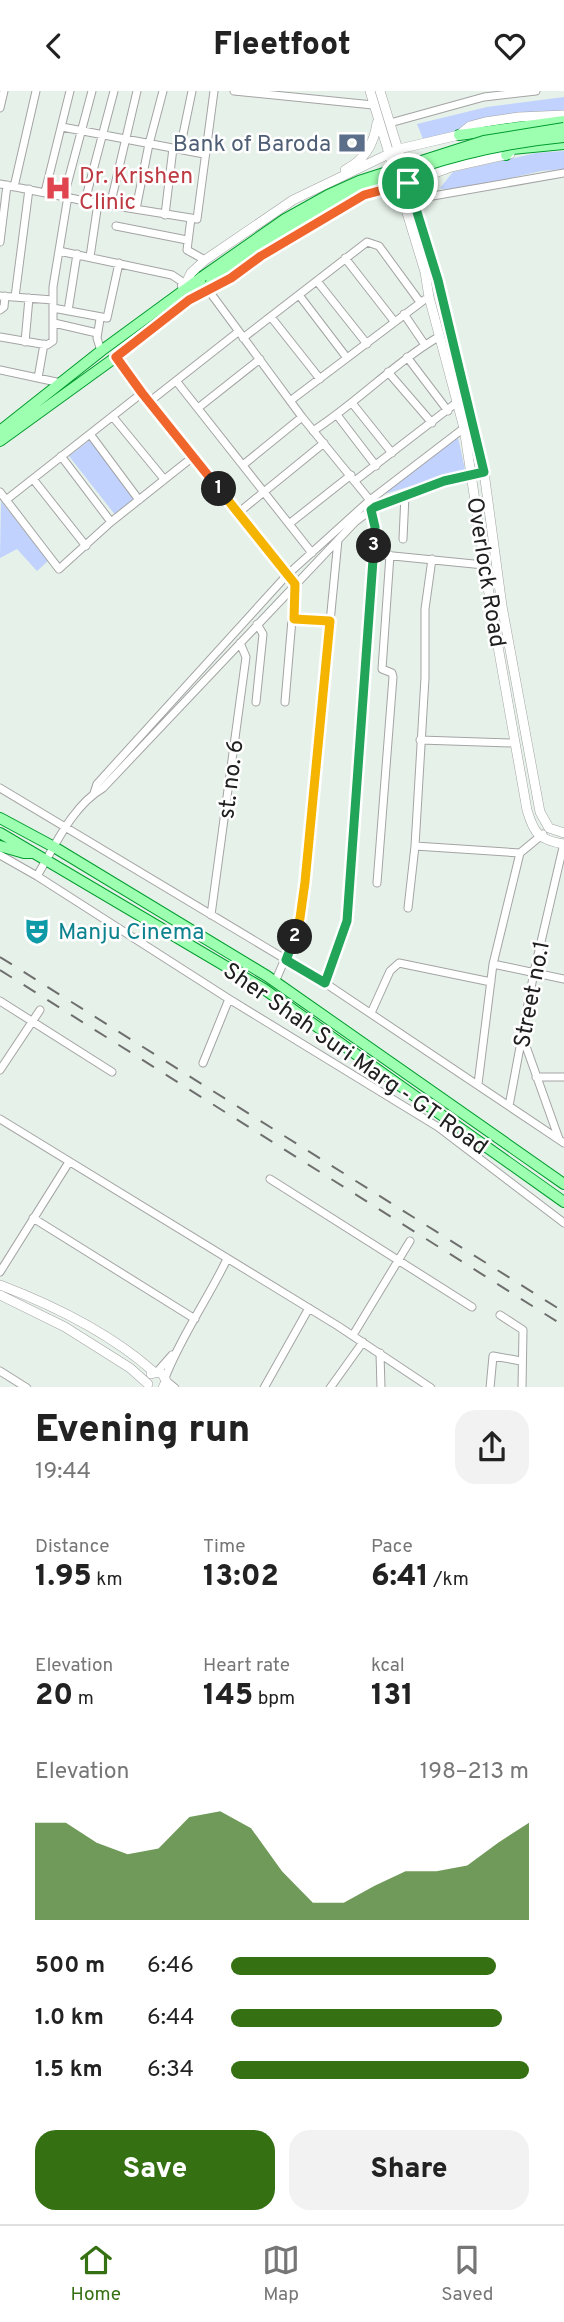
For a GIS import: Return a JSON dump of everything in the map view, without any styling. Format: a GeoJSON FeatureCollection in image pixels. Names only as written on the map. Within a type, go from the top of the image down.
{"type":"FeatureCollection","features":[{"type":"Feature","properties":{"kind":"main road"},"geometry":{"type":"LineString","coordinates":[[459,135],[564,121]]}},
{"type":"Feature","properties":{"kind":"main road"},"geometry":{"type":"LineString","coordinates":[[207,283],[285,219],[359,181],[484,141],[564,128]]}},
{"type":"Feature","properties":{"kind":"main road"},"geometry":{"type":"LineString","coordinates":[[0,431],[102,351],[207,283],[243,256],[328,205],[373,185],[489,148],[522,141],[564,137]]}},
{"type":"Feature","properties":{"kind":"main road"},"geometry":{"type":"LineString","coordinates":[[509,152],[564,146]]}},
{"type":"Feature","properties":{"kind":"main road"},"geometry":{"type":"LineString","coordinates":[[0,442],[116,357],[186,295]]}},
{"type":"Feature","properties":{"kind":"main road","name":"Sher Shah Suri Marg - GT Road"},"geometry":{"type":"LineString","coordinates":[[0,818],[54,847],[275,982],[564,1184]]}},
{"type":"Feature","properties":{"kind":"main road","name":"Sher Shah Suri Marg - GT Road"},"geometry":{"type":"LineString","coordinates":[[0,833],[264,989],[564,1202]]}},
{"type":"Feature","properties":{"kind":"main road"},"geometry":{"type":"LineString","coordinates":[[1,850],[36,853]]}},
{"type":"Feature","properties":{"kind":"street"},"geometry":{"type":"LineString","coordinates":[[0,108],[4,91]]}},
{"type":"Feature","properties":{"kind":"street"},"geometry":{"type":"LineString","coordinates":[[0,242],[7,185],[36,91]]}},
{"type":"Feature","properties":{"kind":"street"},"geometry":{"type":"LineString","coordinates":[[46,192],[70,91]]}},
{"type":"Feature","properties":{"kind":"street"},"geometry":{"type":"LineString","coordinates":[[0,337],[50,345],[53,341],[53,304],[66,196],[92,91]]}},
{"type":"Feature","properties":{"kind":"street"},"geometry":{"type":"LineString","coordinates":[[85,201],[114,91]]}},
{"type":"Feature","properties":{"kind":"street"},"geometry":{"type":"LineString","coordinates":[[110,205],[137,91]]}},
{"type":"Feature","properties":{"kind":"street"},"geometry":{"type":"LineString","coordinates":[[136,209],[163,91]]}},
{"type":"Feature","properties":{"kind":"street"},"geometry":{"type":"LineString","coordinates":[[165,215],[177,149],[192,91]]}},
{"type":"Feature","properties":{"kind":"street"},"geometry":{"type":"LineString","coordinates":[[7,185],[98,204],[199,218],[204,154],[214,91]]}},
{"type":"Feature","properties":{"kind":"street"},"geometry":{"type":"LineString","coordinates":[[234,91],[281,93],[373,105]]}},
{"type":"Feature","properties":{"kind":"street","name":"Overlock Road"},"geometry":{"type":"LineString","coordinates":[[370,91],[425,272],[425,300],[440,336],[464,428],[513,743],[527,810],[532,826],[540,837]]}},
{"type":"Feature","properties":{"kind":"street","name":"Overlock Road"},"geometry":{"type":"LineString","coordinates":[[380,91],[438,280],[484,472],[512,664],[540,812],[549,828]]}},
{"type":"Feature","properties":{"kind":"street"},"geometry":{"type":"LineString","coordinates":[[390,123],[484,97],[536,91]]}},
{"type":"Feature","properties":{"kind":"street"},"geometry":{"type":"LineString","coordinates":[[293,200],[399,149],[459,135],[470,126],[519,117],[564,115]]}},
{"type":"Feature","properties":{"kind":"street"},"geometry":{"type":"LineString","coordinates":[[186,295],[191,273],[205,260],[310,188],[352,167],[368,152],[375,136],[378,118]]}},
{"type":"Feature","properties":{"kind":"street"},"geometry":{"type":"LineString","coordinates":[[62,127],[204,154]]}},
{"type":"Feature","properties":{"kind":"street"},"geometry":{"type":"LineString","coordinates":[[325,983],[347,921],[375,527],[372,506],[241,335],[207,283],[261,256],[364,195],[451,167],[509,152]]}},
{"type":"Feature","properties":{"kind":"street"},"geometry":{"type":"LineString","coordinates":[[403,202],[564,173]]}},
{"type":"Feature","properties":{"kind":"street"},"geometry":{"type":"LineString","coordinates":[[414,198],[433,174]]}},
{"type":"Feature","properties":{"kind":"street"},"geometry":{"type":"LineString","coordinates":[[15,297],[29,189]]}},
{"type":"Feature","properties":{"kind":"street"},"geometry":{"type":"LineString","coordinates":[[90,257],[98,204]]}},
{"type":"Feature","properties":{"kind":"street"},"geometry":{"type":"LineString","coordinates":[[191,218],[188,252],[205,260]]}},
{"type":"Feature","properties":{"kind":"street"},"geometry":{"type":"LineString","coordinates":[[116,226],[187,240]]}},
{"type":"Feature","properties":{"kind":"street"},"geometry":{"type":"LineString","coordinates":[[149,403],[241,335],[271,317],[367,242],[380,246],[425,300],[290,401]]}},
{"type":"Feature","properties":{"kind":"street"},"geometry":{"type":"LineString","coordinates":[[58,251],[172,275],[181,281],[186,295]]}},
{"type":"Feature","properties":{"kind":"street"},"geometry":{"type":"LineString","coordinates":[[68,311],[77,254]]}},
{"type":"Feature","properties":{"kind":"street"},"geometry":{"type":"LineString","coordinates":[[345,258],[394,321]]}},
{"type":"Feature","properties":{"kind":"street"},"geometry":{"type":"LineString","coordinates":[[0,310],[4,307],[2,296],[29,298],[100,319],[108,316],[119,263]]}},
{"type":"Feature","properties":{"kind":"street"},"geometry":{"type":"LineString","coordinates":[[426,283],[438,280]]}},
{"type":"Feature","properties":{"kind":"street"},"geometry":{"type":"LineString","coordinates":[[317,281],[367,344]]}},
{"type":"Feature","properties":{"kind":"street"},"geometry":{"type":"LineString","coordinates":[[299,295],[347,358]]}},
{"type":"Feature","properties":{"kind":"street"},"geometry":{"type":"LineString","coordinates":[[25,342],[29,298]]}},
{"type":"Feature","properties":{"kind":"street"},"geometry":{"type":"LineString","coordinates":[[404,314],[425,345]]}},
{"type":"Feature","properties":{"kind":"street"},"geometry":{"type":"LineString","coordinates":[[271,317],[320,379]]}},
{"type":"Feature","properties":{"kind":"street"},"geometry":{"type":"LineString","coordinates":[[100,319],[97,342],[102,351]]}},
{"type":"Feature","properties":{"kind":"street"},"geometry":{"type":"LineString","coordinates":[[54,323],[97,333]]}},
{"type":"Feature","properties":{"kind":"street"},"geometry":{"type":"LineString","coordinates":[[313,431],[337,415],[407,357],[440,336]]}},
{"type":"Feature","properties":{"kind":"street"},"geometry":{"type":"LineString","coordinates":[[38,378],[44,344]]}},
{"type":"Feature","properties":{"kind":"street"},"geometry":{"type":"LineString","coordinates":[[116,357],[149,403],[295,584],[285,702]]}},
{"type":"Feature","properties":{"kind":"street"},"geometry":{"type":"LineString","coordinates":[[407,357],[448,411]]}},
{"type":"Feature","properties":{"kind":"street"},"geometry":{"type":"LineString","coordinates":[[198,408],[260,359]]}},
{"type":"Feature","properties":{"kind":"street"},"geometry":{"type":"LineString","coordinates":[[0,370],[61,383]]}},
{"type":"Feature","properties":{"kind":"street"},"geometry":{"type":"LineString","coordinates":[[388,372],[432,422]]}},
{"type":"Feature","properties":{"kind":"street"},"geometry":{"type":"LineString","coordinates":[[177,382],[312,553]]}},
{"type":"Feature","properties":{"kind":"street"},"geometry":{"type":"LineString","coordinates":[[142,393],[33,479],[2,495],[59,569],[111,522],[194,456]]}},
{"type":"Feature","properties":{"kind":"street"},"geometry":{"type":"LineString","coordinates":[[352,403],[392,453]]}},
{"type":"Feature","properties":{"kind":"street"},"geometry":{"type":"LineString","coordinates":[[289,524],[353,478],[376,466],[457,403]]}},
{"type":"Feature","properties":{"kind":"street"},"geometry":{"type":"LineString","coordinates":[[337,415],[376,466]]}},
{"type":"Feature","properties":{"kind":"street"},"geometry":{"type":"LineString","coordinates":[[113,417],[164,479]]}},
{"type":"Feature","properties":{"kind":"street"},"geometry":{"type":"LineString","coordinates":[[243,465],[302,417]]}},
{"type":"Feature","properties":{"kind":"street"},"geometry":{"type":"LineString","coordinates":[[94,793],[97,784],[133,742],[287,575],[464,428]]}},
{"type":"Feature","properties":{"kind":"street"},"geometry":{"type":"LineString","coordinates":[[90,434],[139,500]]}},
{"type":"Feature","properties":{"kind":"street"},"geometry":{"type":"LineString","coordinates":[[238,513],[324,443]]}},
{"type":"Feature","properties":{"kind":"street"},"geometry":{"type":"LineString","coordinates":[[61,456],[111,522]]}},
{"type":"Feature","properties":{"kind":"street"},"geometry":{"type":"LineString","coordinates":[[37,876],[66,826],[94,793],[103,788],[372,506],[484,472]]}},
{"type":"Feature","properties":{"kind":"street"},"geometry":{"type":"LineString","coordinates":[[33,479],[86,546]]}},
{"type":"Feature","properties":{"kind":"street"},"geometry":{"type":"LineString","coordinates":[[403,539],[405,495]]}},
{"type":"Feature","properties":{"kind":"street"},"geometry":{"type":"LineString","coordinates":[[275,982],[286,960],[302,909],[338,540]]}},
{"type":"Feature","properties":{"kind":"street"},"geometry":{"type":"LineString","coordinates":[[373,554],[484,565]]}},
{"type":"Feature","properties":{"kind":"street"},"geometry":{"type":"LineString","coordinates":[[377,883],[393,677],[393,673],[382,669],[390,555]]}},
{"type":"Feature","properties":{"kind":"street"},"geometry":{"type":"LineString","coordinates":[[408,908],[415,846],[425,678],[425,609],[432,559]]}},
{"type":"Feature","properties":{"kind":"street"},"geometry":{"type":"LineString","coordinates":[[294,619],[330,621]]}},
{"type":"Feature","properties":{"kind":"street"},"geometry":{"type":"LineString","coordinates":[[256,702],[263,634],[257,624]]}},
{"type":"Feature","properties":{"kind":"street","name":"st. no. 6"},"geometry":{"type":"LineString","coordinates":[[211,915],[246,657],[240,643]]}},
{"type":"Feature","properties":{"kind":"street"},"geometry":{"type":"LineString","coordinates":[[420,740],[513,743]]}},
{"type":"Feature","properties":{"kind":"street"},"geometry":{"type":"LineString","coordinates":[[0,788],[325,983],[562,1142]]}},
{"type":"Feature","properties":{"kind":"street"},"geometry":{"type":"LineString","coordinates":[[478,1084],[493,964],[520,853],[549,828],[564,833]]}},
{"type":"Feature","properties":{"kind":"street"},"geometry":{"type":"LineString","coordinates":[[540,837],[564,843]]}},
{"type":"Feature","properties":{"kind":"street","name":"Street no.1"},"geometry":{"type":"LineString","coordinates":[[509,1106],[534,972],[564,843]]}},
{"type":"Feature","properties":{"kind":"street"},"geometry":{"type":"LineString","coordinates":[[415,846],[520,853]]}},
{"type":"Feature","properties":{"kind":"street"},"geometry":{"type":"LineString","coordinates":[[1,850],[229,999],[438,1127],[564,1223]]}},
{"type":"Feature","properties":{"kind":"street"},"geometry":{"type":"LineString","coordinates":[[371,1013],[390,971],[399,963],[491,982]]}},
{"type":"Feature","properties":{"kind":"street"},"geometry":{"type":"LineString","coordinates":[[493,964],[564,979]]}},
{"type":"Feature","properties":{"kind":"street"},"geometry":{"type":"LineString","coordinates":[[203,1063],[229,999]]}},
{"type":"Feature","properties":{"kind":"street"},"geometry":{"type":"LineString","coordinates":[[0,1001],[112,1072]]}},
{"type":"Feature","properties":{"kind":"street"},"geometry":{"type":"LineString","coordinates":[[0,1070],[40,1010]]}},
{"type":"Feature","properties":{"kind":"street"},"geometry":{"type":"LineString","coordinates":[[522,1037],[562,1142]]}},
{"type":"Feature","properties":{"kind":"street"},"geometry":{"type":"LineString","coordinates":[[0,1050],[8,1055]]}},
{"type":"Feature","properties":{"kind":"street"},"geometry":{"type":"LineString","coordinates":[[536,1077],[564,1077]]}},
{"type":"Feature","properties":{"kind":"street"},"geometry":{"type":"LineString","coordinates":[[0,1119],[353,1335],[430,1387]]}},
{"type":"Feature","properties":{"kind":"street"},"geometry":{"type":"LineString","coordinates":[[0,1272],[69,1163]]}},
{"type":"Feature","properties":{"kind":"street"},"geometry":{"type":"LineString","coordinates":[[270,1178],[472,1307]]}},
{"type":"Feature","properties":{"kind":"street"},"geometry":{"type":"LineString","coordinates":[[33,1218],[195,1319]]}},
{"type":"Feature","properties":{"kind":"street"},"geometry":{"type":"LineString","coordinates":[[353,1335],[410,1241]]}},
{"type":"Feature","properties":{"kind":"street"},"geometry":{"type":"LineString","coordinates":[[161,1378],[227,1259]]}},
{"type":"Feature","properties":{"kind":"street"},"geometry":{"type":"LineString","coordinates":[[0,1285],[39,1300],[102,1333],[161,1378]]}},
{"type":"Feature","properties":{"kind":"street"},"geometry":{"type":"LineString","coordinates":[[0,1295],[65,1327],[130,1367],[148,1386]]}},
{"type":"Feature","properties":{"kind":"street"},"geometry":{"type":"LineString","coordinates":[[265,1387],[309,1308]]}},
{"type":"Feature","properties":{"kind":"street"},"geometry":{"type":"LineString","coordinates":[[500,1315],[523,1330],[522,1387]]}},
{"type":"Feature","properties":{"kind":"street"},"geometry":{"type":"LineString","coordinates":[[331,1387],[363,1342]]}},
{"type":"Feature","properties":{"kind":"street"},"geometry":{"type":"LineString","coordinates":[[380,1353],[381,1387]]}},
{"type":"Feature","properties":{"kind":"street"},"geometry":{"type":"LineString","coordinates":[[490,1387],[493,1356],[521,1361]]}},
{"type":"Feature","properties":{"kind":"street"},"geometry":{"type":"LineString","coordinates":[[0,1371],[25,1387]]}},
{"type":"Feature","properties":{"kind":"street"},"geometry":{"type":"LineString","coordinates":[[148,1386],[147,1378],[161,1378]]}},
{"type":"Feature","properties":{"kind":"shaded area"},"geometry":{"type":"Polygon","coordinates":[[[564,97],[564,116],[490,125],[423,139],[417,124],[487,107],[564,97]]]}},
{"type":"Feature","properties":{"kind":"shaded area"},"geometry":{"type":"Polygon","coordinates":[[[564,151],[564,169],[541,171],[450,192],[440,188],[453,172],[536,153],[564,151]]]}},
{"type":"Feature","properties":{"kind":"shaded area"},"geometry":{"type":"Polygon","coordinates":[[[458,437],[465,470],[381,495],[458,437]]]}},
{"type":"Feature","properties":{"kind":"shaded area"},"geometry":{"type":"Polygon","coordinates":[[[90,440],[140,496],[116,516],[69,456],[90,440]]]}},
{"type":"Feature","properties":{"kind":"shaded area"},"geometry":{"type":"Polygon","coordinates":[[[1,501],[48,561],[37,571],[17,549],[0,558],[1,501]]]}},
{"type":"Feature","properties":{"kind":"railway"},"geometry":{"type":"LineString","coordinates":[[0,957],[564,1312]]}},
{"type":"Feature","properties":{"kind":"railway"},"geometry":{"type":"LineString","coordinates":[[0,970],[564,1326]]}},
{"type":"Feature","properties":{"kind":"place","name":"Bank of Baroda"},"geometry":{"type":"Point","coordinates":[352,143]}},
{"type":"Feature","properties":{"kind":"place","name":"Dr. Krishen Clinic"},"geometry":{"type":"Point","coordinates":[58,188]}},
{"type":"Feature","properties":{"kind":"place","name":"Manju Cinema"},"geometry":{"type":"Point","coordinates":[37,931]}},
{"type":"Feature","properties":{"kind":"route"},"geometry":{"type":"LineString","coordinates":[[408,183],[438,280],[484,472],[444,481],[389,500],[371,510],[375,527],[350,892],[346,928],[325,983],[286,960],[302,909],[330,621],[294,619],[295,584],[116,357],[189,300],[231,278],[261,256],[364,195],[408,183]]}}]}
